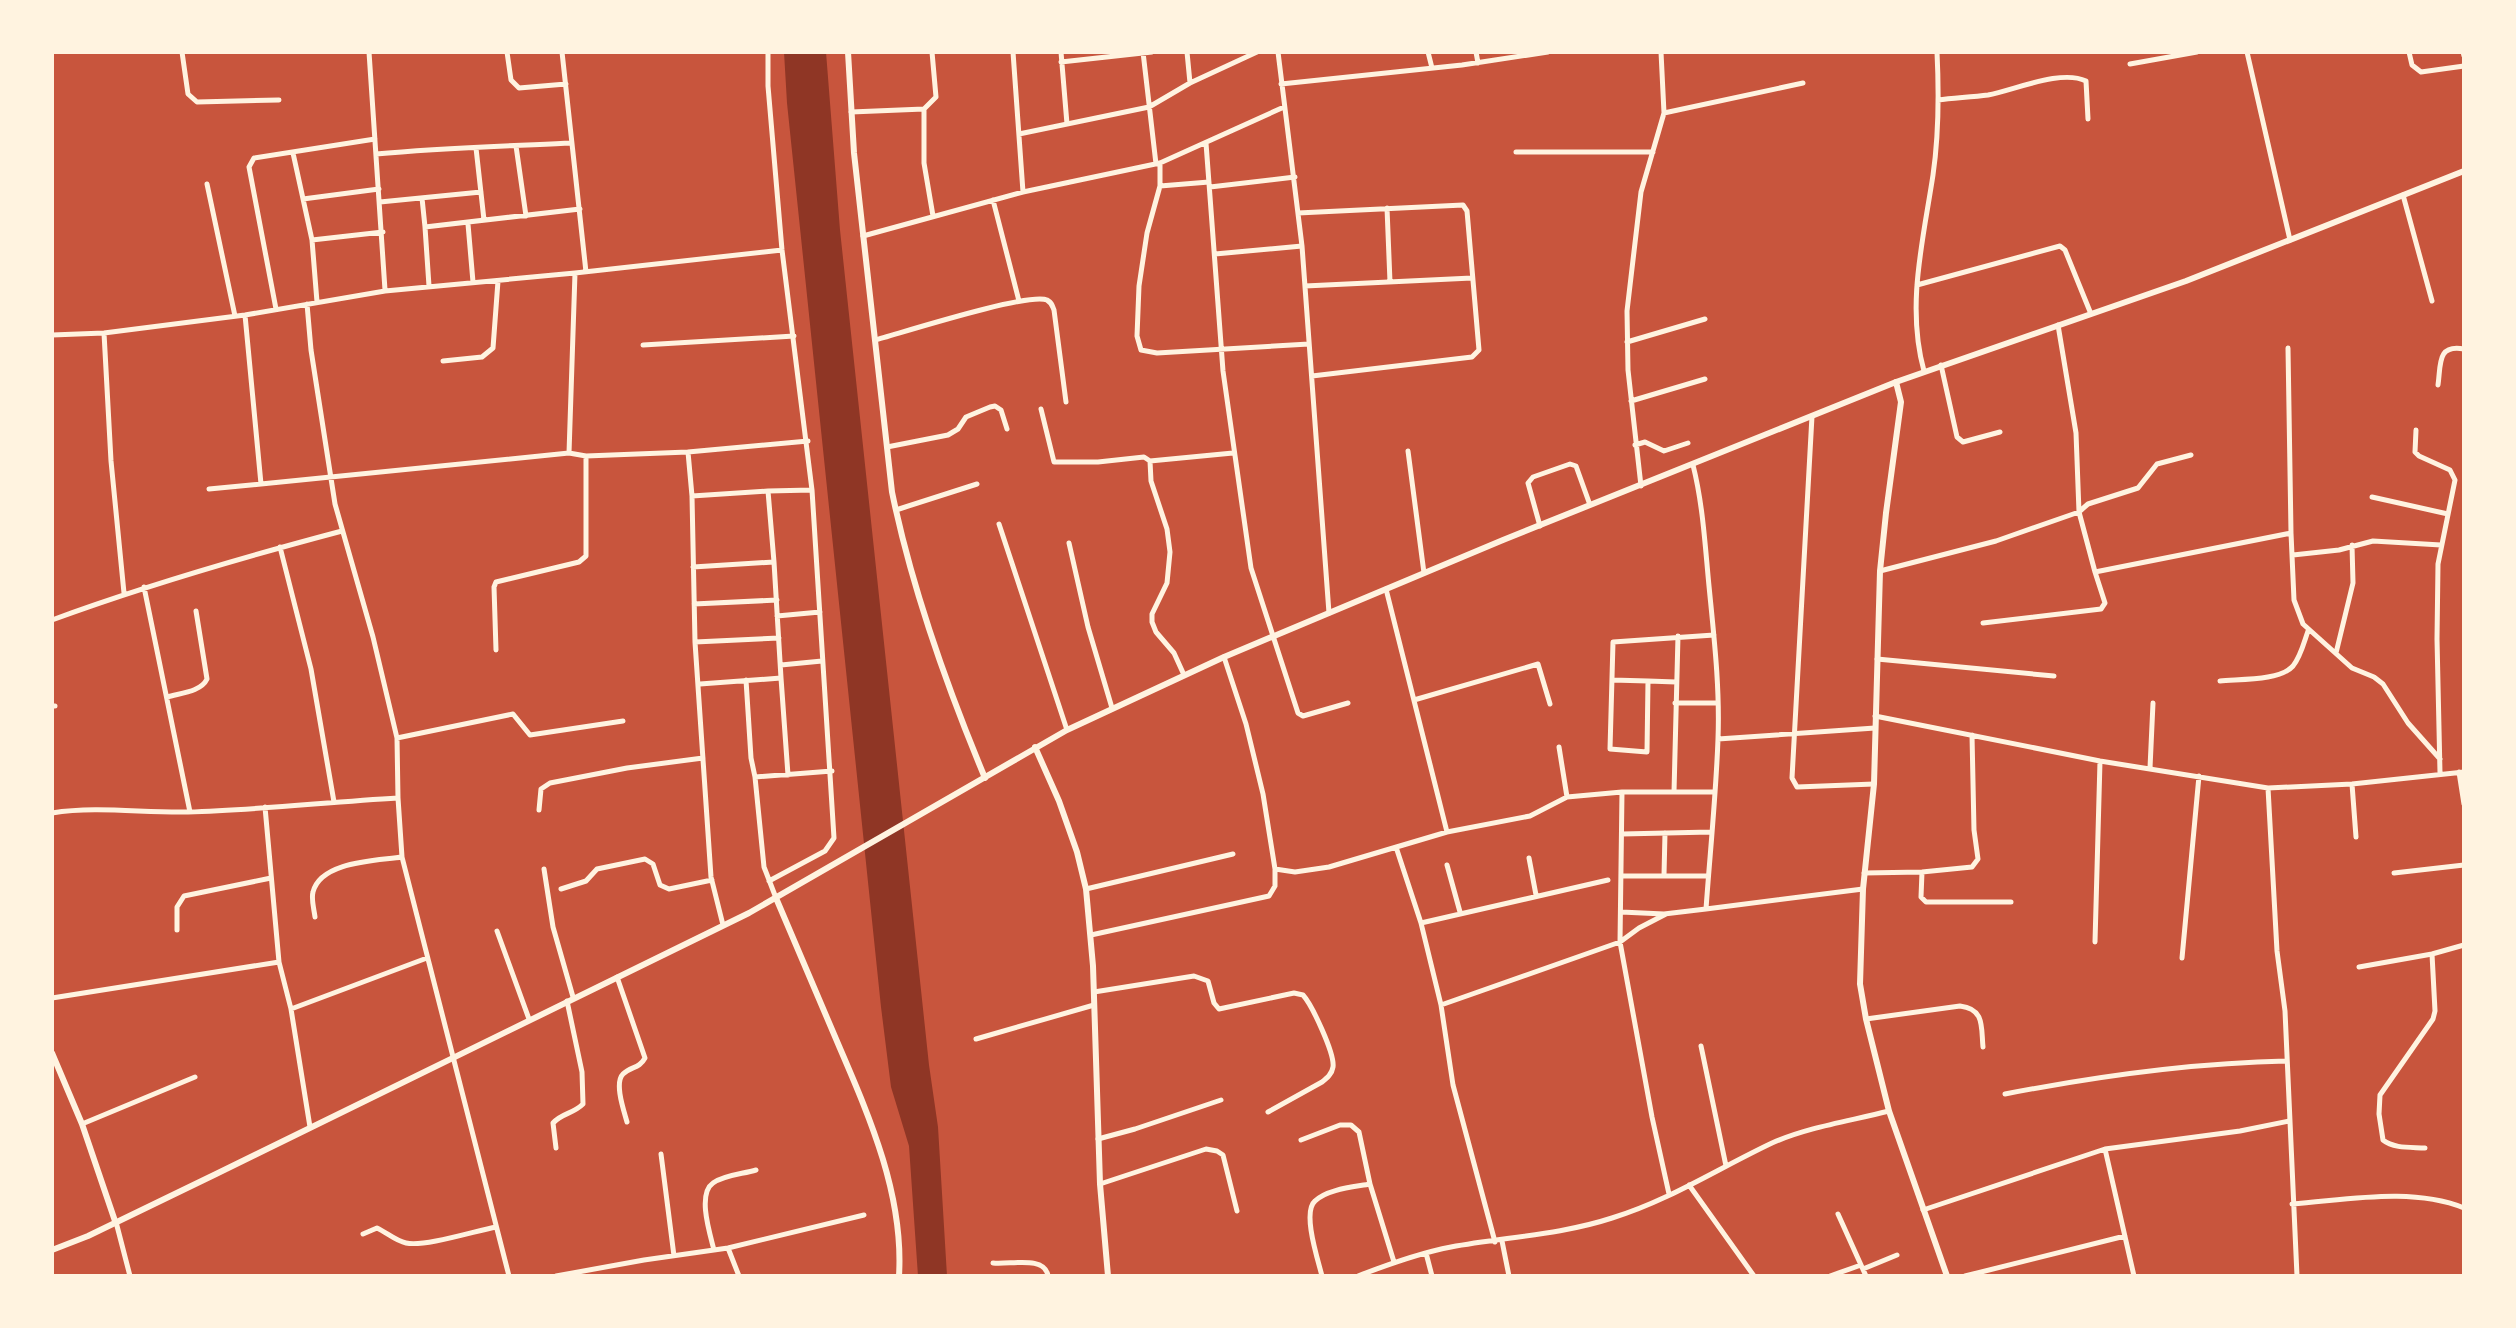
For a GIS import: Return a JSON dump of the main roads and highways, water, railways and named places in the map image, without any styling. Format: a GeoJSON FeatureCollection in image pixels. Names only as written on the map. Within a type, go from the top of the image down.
{"type":"FeatureCollection","features":[{"type":"Feature","properties":{"kind":"main road"},"geometry":{"type":"LineString","coordinates":[[848,52],[863,236],[896,510],[949,687],[985,778]]}},
{"type":"Feature","properties":{"kind":"main road"},"geometry":{"type":"LineString","coordinates":[[52,1250],[88,1236],[723,925],[850,856],[1035,747],[1224,657],[1924,371],[2186,281],[2464,171]]}},
{"type":"Feature","properties":{"kind":"main road"},"geometry":{"type":"LineString","coordinates":[[1896,382],[1901,402],[1880,571],[1874,784],[1864,873],[1860,984],[1889,1111],[1947,1276]]}},
{"type":"Feature","properties":{"kind":"main road"},"geometry":{"type":"LineString","coordinates":[[1035,747],[1059,801],[1086,889],[1094,992],[1097,1139],[1108,1276]]}},
{"type":"Feature","properties":{"kind":"main road"},"geometry":{"type":"LineString","coordinates":[[776,898],[874,1133],[897,1219],[899,1276]]}},
{"type":"Feature","properties":{"kind":"main road"},"geometry":{"type":"LineString","coordinates":[[52,1053],[82,1124],[115,1221]]}}]}
